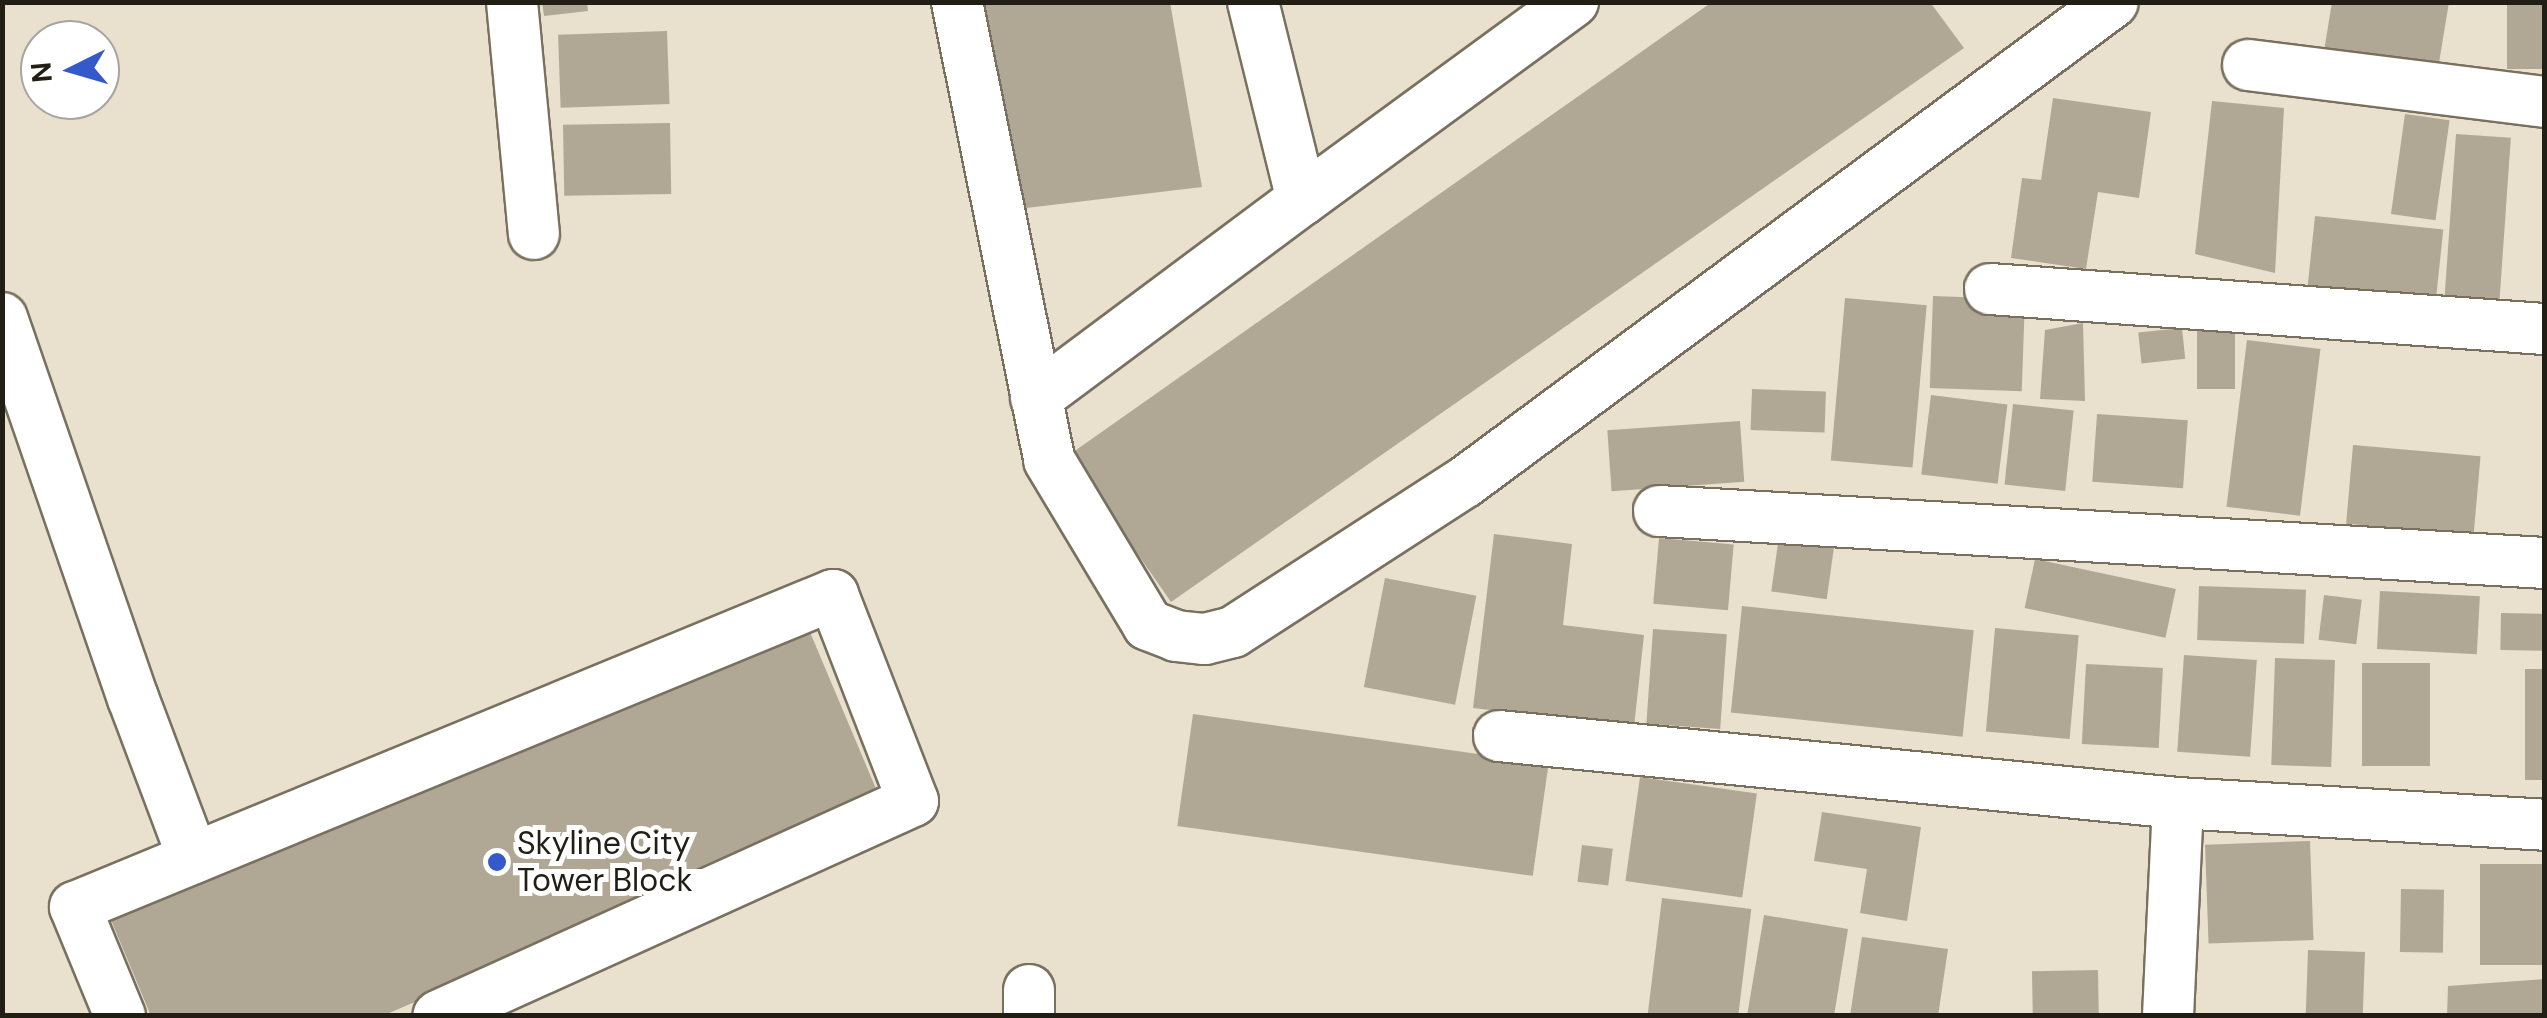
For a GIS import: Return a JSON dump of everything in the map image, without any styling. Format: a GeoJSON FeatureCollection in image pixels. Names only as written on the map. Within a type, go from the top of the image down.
{"type":"FeatureCollection","features":[{"type":"Feature","properties":{"kind":"street"},"geometry":{"type":"LineString","coordinates":[[512,2],[534,234]]}},
{"type":"Feature","properties":{"kind":"street"},"geometry":{"type":"LineString","coordinates":[[956,2],[1048,460],[1148,625],[1176,636],[1205,639],[1233,632],[1465,482],[2113,2]]}},
{"type":"Feature","properties":{"kind":"street"},"geometry":{"type":"LineString","coordinates":[[1253,2],[1302,200]]}},
{"type":"Feature","properties":{"kind":"street"},"geometry":{"type":"LineString","coordinates":[[1036,398],[1573,2]]}},
{"type":"Feature","properties":{"kind":"street"},"geometry":{"type":"LineString","coordinates":[[2248,65],[2544,102]]}},
{"type":"Feature","properties":{"kind":"street"},"geometry":{"type":"LineString","coordinates":[[1990,288],[2544,329]]}},
{"type":"Feature","properties":{"kind":"street"},"geometry":{"type":"LineString","coordinates":[[2,318],[26,455],[193,858]]}},
{"type":"Feature","properties":{"kind":"street"},"geometry":{"type":"LineString","coordinates":[[1659,511],[2544,563]]}},
{"type":"Feature","properties":{"kind":"street"},"geometry":{"type":"LineString","coordinates":[[120,1016],[76,908],[834,595],[913,801],[438,1016]]}},
{"type":"Feature","properties":{"kind":"street"},"geometry":{"type":"LineString","coordinates":[[1500,736],[2178,803],[2544,826]]}},
{"type":"Feature","properties":{"kind":"street"},"geometry":{"type":"LineString","coordinates":[[2168,1016],[2178,803]]}},
{"type":"Feature","properties":{"kind":"building"},"geometry":{"type":"Polygon","coordinates":[[[542,2],[587,2],[588,11],[544,16],[542,2]]]}},
{"type":"Feature","properties":{"kind":"building"},"geometry":{"type":"Polygon","coordinates":[[[978,2],[1170,2],[1202,187],[1018,209],[978,2]]]}},
{"type":"Feature","properties":{"kind":"building"},"geometry":{"type":"Polygon","coordinates":[[[1712,2],[1930,2],[1964,48],[1171,602],[1069,455],[1712,2]]]}},
{"type":"Feature","properties":{"kind":"building"},"geometry":{"type":"Polygon","coordinates":[[[2332,2],[2449,2],[2438,69],[2324,51],[2332,2]]]}},
{"type":"Feature","properties":{"kind":"building"},"geometry":{"type":"Polygon","coordinates":[[[2507,2],[2544,2],[2544,69],[2507,69],[2507,2]]]}},
{"type":"Feature","properties":{"kind":"building"},"geometry":{"type":"Polygon","coordinates":[[[667,31],[670,104],[561,108],[558,35],[667,31]]]}},
{"type":"Feature","properties":{"kind":"building"},"geometry":{"type":"Polygon","coordinates":[[[2053,98],[2151,112],[2139,198],[2098,192],[2086,269],[2011,258],[2022,178],[2041,180],[2053,98]]]}},
{"type":"Feature","properties":{"kind":"building"},"geometry":{"type":"Polygon","coordinates":[[[2212,101],[2284,108],[2275,273],[2195,254],[2212,101]]]}},
{"type":"Feature","properties":{"kind":"building"},"geometry":{"type":"Polygon","coordinates":[[[2405,114],[2450,120],[2436,220],[2391,214],[2405,114]]]}},
{"type":"Feature","properties":{"kind":"building"},"geometry":{"type":"Polygon","coordinates":[[[670,123],[671,194],[564,196],[563,125],[670,123]]]}},
{"type":"Feature","properties":{"kind":"building"},"geometry":{"type":"Polygon","coordinates":[[[2456,134],[2511,138],[2500,299],[2445,296],[2456,134]]]}},
{"type":"Feature","properties":{"kind":"building"},"geometry":{"type":"Polygon","coordinates":[[[2315,216],[2443,229],[2436,299],[2308,286],[2315,216]]]}},
{"type":"Feature","properties":{"kind":"building"},"geometry":{"type":"Polygon","coordinates":[[[1933,296],[2025,299],[2022,391],[1930,388],[1933,296]]]}},
{"type":"Feature","properties":{"kind":"building"},"geometry":{"type":"Polygon","coordinates":[[[1845,298],[1927,305],[1912,468],[1831,460],[1845,298]]]}},
{"type":"Feature","properties":{"kind":"building"},"geometry":{"type":"Polygon","coordinates":[[[2083,323],[2085,401],[2040,399],[2045,330],[2083,323]]]}},
{"type":"Feature","properties":{"kind":"building"},"geometry":{"type":"Polygon","coordinates":[[[2182,328],[2185,359],[2141,363],[2138,333],[2182,328]]]}},
{"type":"Feature","properties":{"kind":"building"},"geometry":{"type":"Polygon","coordinates":[[[2197,329],[2235,329],[2235,389],[2197,389],[2197,329]]]}},
{"type":"Feature","properties":{"kind":"building"},"geometry":{"type":"Polygon","coordinates":[[[2247,340],[2320,349],[2300,516],[2227,507],[2247,340]]]}},
{"type":"Feature","properties":{"kind":"building"},"geometry":{"type":"Polygon","coordinates":[[[1752,389],[1826,392],[1825,433],[1751,430],[1752,389]]]}},
{"type":"Feature","properties":{"kind":"building"},"geometry":{"type":"Polygon","coordinates":[[[1931,395],[2007,404],[1998,484],[1921,474],[1931,395]]]}},
{"type":"Feature","properties":{"kind":"building"},"geometry":{"type":"Polygon","coordinates":[[[2013,404],[2074,410],[2065,491],[2005,485],[2013,404]]]}},
{"type":"Feature","properties":{"kind":"building"},"geometry":{"type":"Polygon","coordinates":[[[2097,414],[2188,420],[2183,488],[2092,482],[2097,414]]]}},
{"type":"Feature","properties":{"kind":"building"},"geometry":{"type":"Polygon","coordinates":[[[1740,421],[1744,482],[1612,491],[1607,430],[1740,421]]]}},
{"type":"Feature","properties":{"kind":"building"},"geometry":{"type":"Polygon","coordinates":[[[2353,445],[2481,456],[2474,535],[2346,524],[2353,445]]]}},
{"type":"Feature","properties":{"kind":"building"},"geometry":{"type":"Polygon","coordinates":[[[1780,529],[1835,537],[1827,599],[1771,591],[1780,529]]]}},
{"type":"Feature","properties":{"kind":"building"},"geometry":{"type":"Polygon","coordinates":[[[1494,534],[1572,544],[1563,625],[1644,635],[1634,727],[1473,708],[1494,534]]]}},
{"type":"Feature","properties":{"kind":"building"},"geometry":{"type":"Polygon","coordinates":[[[1659,538],[1734,545],[1728,610],[1653,604],[1659,538]]]}},
{"type":"Feature","properties":{"kind":"building"},"geometry":{"type":"Polygon","coordinates":[[[2035,559],[2176,589],[2165,638],[2025,608],[2035,559]]]}},
{"type":"Feature","properties":{"kind":"building"},"geometry":{"type":"Polygon","coordinates":[[[1385,578],[1476,596],[1455,705],[1364,687],[1385,578]]]}},
{"type":"Feature","properties":{"kind":"building"},"geometry":{"type":"Polygon","coordinates":[[[2199,586],[2306,590],[2304,644],[2197,640],[2199,586]]]}},
{"type":"Feature","properties":{"kind":"building"},"geometry":{"type":"Polygon","coordinates":[[[2380,591],[2480,596],[2477,654],[2377,649],[2380,591]]]}},
{"type":"Feature","properties":{"kind":"building"},"geometry":{"type":"Polygon","coordinates":[[[2324,595],[2362,600],[2356,644],[2319,640],[2324,595]]]}},
{"type":"Feature","properties":{"kind":"building"},"geometry":{"type":"Polygon","coordinates":[[[1742,606],[1974,630],[1963,737],[1731,712],[1742,606]]]}},
{"type":"Feature","properties":{"kind":"building"},"geometry":{"type":"Polygon","coordinates":[[[2501,613],[2544,614],[2543,651],[2500,650],[2501,613]]]}},
{"type":"Feature","properties":{"kind":"building","name":"Skyline City Tower Block"},"geometry":{"type":"Polygon","coordinates":[[[807,625],[882,803],[382,1016],[151,1016],[111,920],[807,625]]]}},
{"type":"Feature","properties":{"kind":"building"},"geometry":{"type":"Polygon","coordinates":[[[1995,628],[2079,635],[2070,739],[1986,732],[1995,628]]]}},
{"type":"Feature","properties":{"kind":"building"},"geometry":{"type":"Polygon","coordinates":[[[1653,629],[1727,634],[1720,729],[1646,724],[1653,629]]]}},
{"type":"Feature","properties":{"kind":"building"},"geometry":{"type":"Polygon","coordinates":[[[2184,655],[2257,660],[2250,757],[2177,752],[2184,655]]]}},
{"type":"Feature","properties":{"kind":"building"},"geometry":{"type":"Polygon","coordinates":[[[2275,658],[2335,660],[2331,767],[2271,765],[2275,658]]]}},
{"type":"Feature","properties":{"kind":"building"},"geometry":{"type":"Polygon","coordinates":[[[2362,663],[2430,663],[2430,766],[2362,766],[2362,663]]]}},
{"type":"Feature","properties":{"kind":"building"},"geometry":{"type":"Polygon","coordinates":[[[2086,664],[2163,668],[2159,748],[2082,744],[2086,664]]]}},
{"type":"Feature","properties":{"kind":"building"},"geometry":{"type":"Polygon","coordinates":[[[2525,669],[2544,669],[2544,780],[2525,780],[2525,669]]]}},
{"type":"Feature","properties":{"kind":"building"},"geometry":{"type":"Polygon","coordinates":[[[1193,714],[1549,764],[1533,876],[1177,826],[1193,714]]]}},
{"type":"Feature","properties":{"kind":"building"},"geometry":{"type":"Polygon","coordinates":[[[1640,777],[1757,793],[1742,897],[1625,881],[1640,777]]]}},
{"type":"Feature","properties":{"kind":"building"},"geometry":{"type":"Polygon","coordinates":[[[1822,812],[1921,827],[1907,921],[1860,913],[1867,869],[1814,861],[1822,812]]]}},
{"type":"Feature","properties":{"kind":"building"},"geometry":{"type":"Polygon","coordinates":[[[2310,841],[2313,940],[2209,944],[2205,845],[2310,841]]]}},
{"type":"Feature","properties":{"kind":"building"},"geometry":{"type":"Polygon","coordinates":[[[1582,845],[1613,849],[1608,886],[1577,882],[1582,845]]]}},
{"type":"Feature","properties":{"kind":"building"},"geometry":{"type":"Polygon","coordinates":[[[2480,864],[2544,864],[2544,965],[2480,965],[2480,864]]]}},
{"type":"Feature","properties":{"kind":"building"},"geometry":{"type":"Polygon","coordinates":[[[2401,889],[2444,890],[2443,953],[2400,952],[2401,889]]]}},
{"type":"Feature","properties":{"kind":"building"},"geometry":{"type":"Polygon","coordinates":[[[1662,898],[1751,909],[1738,1016],[1648,1016],[1662,898]]]}},
{"type":"Feature","properties":{"kind":"building"},"geometry":{"type":"Polygon","coordinates":[[[1764,915],[1848,929],[1834,1016],[1747,1016],[1764,915]]]}},
{"type":"Feature","properties":{"kind":"building"},"geometry":{"type":"Polygon","coordinates":[[[1862,937],[1948,949],[1938,1016],[1850,1016],[1862,937]]]}},
{"type":"Feature","properties":{"kind":"building"},"geometry":{"type":"Polygon","coordinates":[[[2308,950],[2365,952],[2363,1016],[2306,1016],[2308,950]]]}},
{"type":"Feature","properties":{"kind":"building"},"geometry":{"type":"Polygon","coordinates":[[[2098,970],[2099,1016],[2033,1016],[2032,971],[2098,970]]]}},
{"type":"Feature","properties":{"kind":"building"},"geometry":{"type":"Polygon","coordinates":[[[2544,979],[2544,1016],[2447,1016],[2448,986],[2544,979]]]}},
{"type":"Feature","properties":{"kind":"place","name":"Skyline City Tower Block"},"geometry":{"type":"Point","coordinates":[497,862]}}]}
